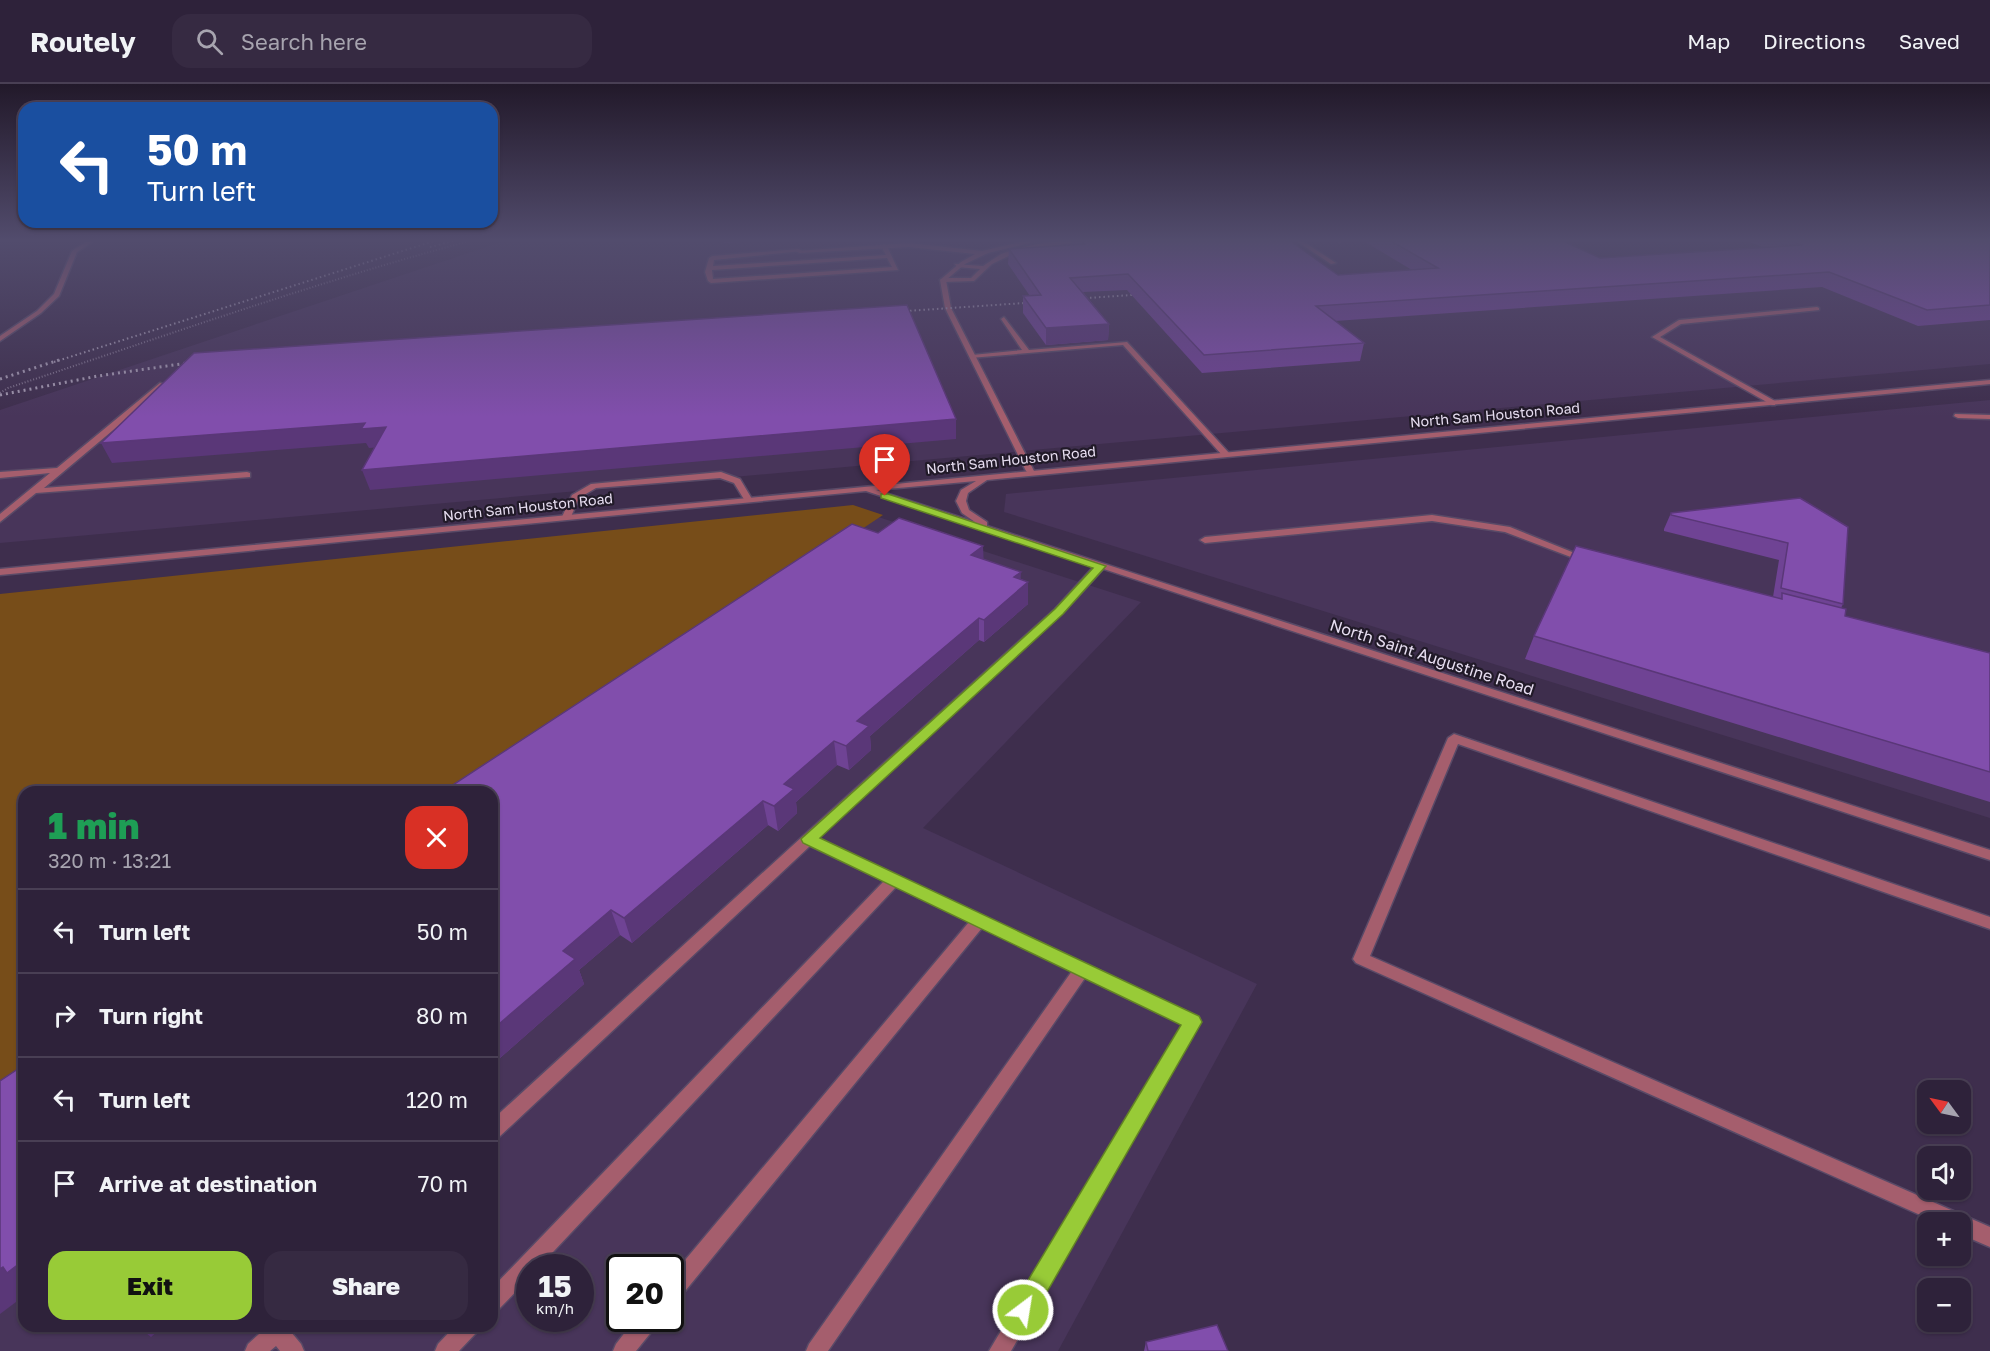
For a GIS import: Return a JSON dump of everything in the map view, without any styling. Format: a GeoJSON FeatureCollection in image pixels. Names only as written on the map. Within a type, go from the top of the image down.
{"type":"FeatureCollection","features":[{"type":"Feature","properties":{"kind":"street"},"geometry":{"type":"LineString","coordinates":[[0,339],[39,312],[52,299]]}},
{"type":"Feature","properties":{"kind":"street"},"geometry":{"type":"LineString","coordinates":[[946,299],[948,308],[1030,471]]}},
{"type":"Feature","properties":{"kind":"street"},"geometry":{"type":"LineString","coordinates":[[1772,403],[1655,337],[1679,322],[1817,309]]}},
{"type":"Feature","properties":{"kind":"street"},"geometry":{"type":"LineString","coordinates":[[1004,319],[1027,352]]}},
{"type":"Feature","properties":{"kind":"street"},"geometry":{"type":"LineString","coordinates":[[972,357],[1125,343],[1225,453]]}},
{"type":"Feature","properties":{"kind":"street","name":"North Sam Houston Road"},"geometry":{"type":"LineString","coordinates":[[0,572],[1030,471],[1990,382]]}},
{"type":"Feature","properties":{"kind":"street"},"geometry":{"type":"LineString","coordinates":[[0,519],[164,384]]}},
{"type":"Feature","properties":{"kind":"street"},"geometry":{"type":"LineString","coordinates":[[1958,416],[1990,417]]}},
{"type":"Feature","properties":{"kind":"street"},"geometry":{"type":"LineString","coordinates":[[0,475],[59,470]]}},
{"type":"Feature","properties":{"kind":"street"},"geometry":{"type":"LineString","coordinates":[[34,491],[247,475]]}},
{"type":"Feature","properties":{"kind":"street"},"geometry":{"type":"LineString","coordinates":[[567,517],[575,497],[594,486],[721,475],[737,481],[748,499]]}},
{"type":"Feature","properties":{"kind":"street"},"geometry":{"type":"LineString","coordinates":[[989,476],[964,492],[961,501],[965,511],[995,532]]}},
{"type":"Feature","properties":{"kind":"street","name":"North Saint Augustine Road"},"geometry":{"type":"LineString","coordinates":[[864,489],[1990,855]]}},
{"type":"Feature","properties":{"kind":"street"},"geometry":{"type":"LineString","coordinates":[[1205,540],[1432,518],[1508,529],[1596,562]]}},
{"type":"Feature","properties":{"kind":"street"},"geometry":{"type":"LineString","coordinates":[[498,1126],[808,839],[1059,611],[1101,566]]}},
{"type":"Feature","properties":{"kind":"street"},"geometry":{"type":"LineString","coordinates":[[1933,1212],[1361,959],[1454,738],[1990,923]]}},
{"type":"Feature","properties":{"kind":"street"},"geometry":{"type":"LineString","coordinates":[[808,839],[1192,1022],[999,1351]]}},
{"type":"Feature","properties":{"kind":"street"},"geometry":{"type":"LineString","coordinates":[[498,1296],[894,880]]}},
{"type":"Feature","properties":{"kind":"street"},"geometry":{"type":"LineString","coordinates":[[684,1277],[980,920]]}},
{"type":"Feature","properties":{"kind":"street"},"geometry":{"type":"LineString","coordinates":[[816,1351],[1082,969]]}},
{"type":"Feature","properties":{"kind":"street"},"geometry":{"type":"LineString","coordinates":[[1971,1229],[1990,1237]]}},
{"type":"Feature","properties":{"kind":"street"},"geometry":{"type":"LineString","coordinates":[[255,1351],[276,1332]]}},
{"type":"Feature","properties":{"kind":"street"},"geometry":{"type":"LineString","coordinates":[[281,1332],[294,1351]]}},
{"type":"Feature","properties":{"kind":"street"},"geometry":{"type":"LineString","coordinates":[[445,1351],[463,1332]]}},
{"type":"Feature","properties":{"kind":"street"},"geometry":{"type":"LineString","coordinates":[[623,1351],[639,1332]]}},
{"type":"Feature","properties":{"kind":"path"},"geometry":{"type":"LineString","coordinates":[[0,393],[8,388],[277,299]]}},
{"type":"Feature","properties":{"kind":"shaded area"},"geometry":{"type":"Polygon","coordinates":[[[331,299],[1990,299],[1990,364],[0,543],[0,410],[331,299]]]}},
{"type":"Feature","properties":{"kind":"shaded area"},"geometry":{"type":"Polygon","coordinates":[[[1990,400],[1990,818],[1004,512],[1006,494],[1990,400]]]}},
{"type":"Feature","properties":{"kind":"shaded area"},"geometry":{"type":"Polygon","coordinates":[[[853,505],[883,515],[476,786],[18,786],[18,1091],[0,1103],[0,594],[853,505]]]}},
{"type":"Feature","properties":{"kind":"shaded area"},"geometry":{"type":"Polygon","coordinates":[[[869,514],[1141,602],[923,828],[1257,984],[1058,1351],[0,1351],[0,1093],[18,1081],[18,1332],[498,1332],[498,788],[869,514]]]}},
{"type":"Feature","properties":{"kind":"building"},"geometry":{"type":"Polygon","coordinates":[[[1025,299],[1088,299],[1109,324],[1046,328],[1025,299]]]}},
{"type":"Feature","properties":{"kind":"building"},"geometry":{"type":"Polygon","coordinates":[[[1152,299],[1420,299],[1316,306],[1364,343],[1204,355],[1152,299]]]}},
{"type":"Feature","properties":{"kind":"building"},"geometry":{"type":"Polygon","coordinates":[[[1899,299],[1990,299],[1990,305],[1927,310],[1899,299]]]}},
{"type":"Feature","properties":{"kind":"building"},"geometry":{"type":"Polygon","coordinates":[[[907,305],[956,419],[362,470],[386,427],[361,429],[365,423],[101,443],[194,353],[907,305]]]}},
{"type":"Feature","properties":{"kind":"building"},"geometry":{"type":"Polygon","coordinates":[[[1800,498],[1848,527],[1843,604],[1781,588],[1788,543],[1671,515],[1671,513],[1800,498]]]}},
{"type":"Feature","properties":{"kind":"building"},"geometry":{"type":"Polygon","coordinates":[[[899,518],[983,546],[971,555],[1021,572],[1014,577],[1028,582],[984,620],[979,618],[857,721],[869,726],[846,746],[834,741],[784,784],[794,789],[774,806],[763,801],[624,918],[611,910],[563,951],[575,959],[498,1025],[498,786],[451,786],[852,524],[878,533],[899,518]]]}},
{"type":"Feature","properties":{"kind":"building"},"geometry":{"type":"Polygon","coordinates":[[[1576,546],[1782,599],[1782,593],[1846,609],[1845,616],[1990,653],[1990,772],[1534,636],[1576,546]]]}},
{"type":"Feature","properties":{"kind":"building"},"geometry":{"type":"Polygon","coordinates":[[[18,1069],[18,1265],[7,1273],[3,1267],[0,1269],[0,1081],[18,1069]]]}},
{"type":"Feature","properties":{"kind":"building"},"geometry":{"type":"Polygon","coordinates":[[[1217,1325],[1228,1351],[1148,1351],[1146,1342],[1217,1325]]]}},
{"type":"Feature","properties":{"kind":"railway"},"geometry":{"type":"LineString","coordinates":[[54,362],[251,299]]}},
{"type":"Feature","properties":{"kind":"railway"},"geometry":{"type":"LineString","coordinates":[[892,312],[1039,302]]}},
{"type":"Feature","properties":{"kind":"railway"},"geometry":{"type":"LineString","coordinates":[[0,379],[59,360]]}},
{"type":"Feature","properties":{"kind":"railway"},"geometry":{"type":"LineString","coordinates":[[0,395],[98,376],[201,361],[196,362]]}},
{"type":"Feature","properties":{"kind":"route"},"geometry":{"type":"LineString","coordinates":[[885,496],[1101,566],[1059,611],[808,839],[1192,1022],[1023,1310]]}}]}
